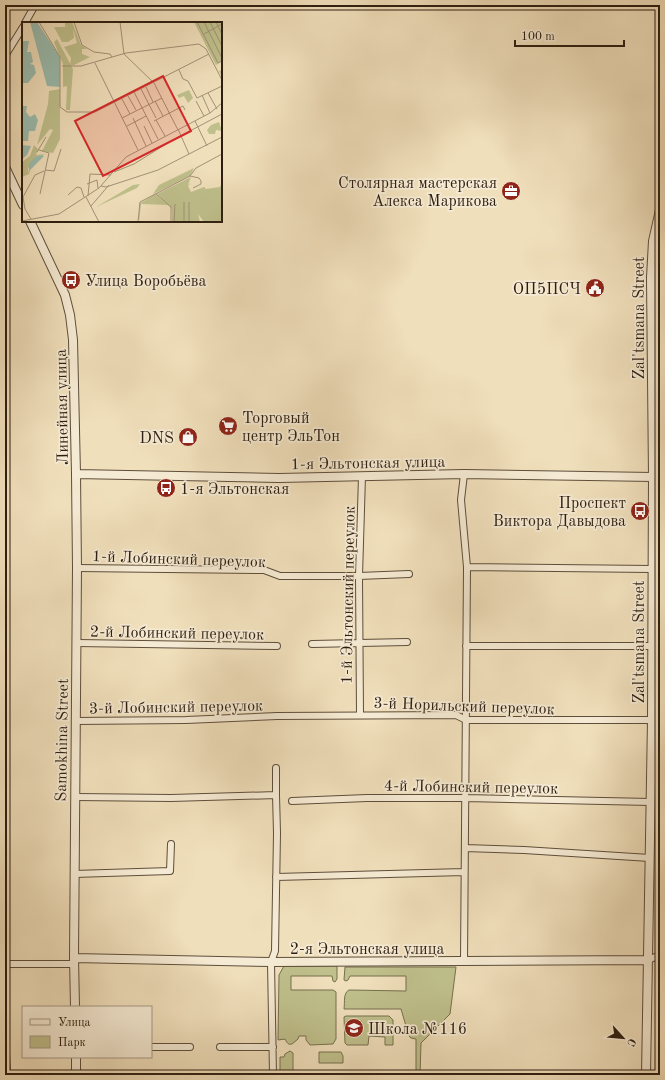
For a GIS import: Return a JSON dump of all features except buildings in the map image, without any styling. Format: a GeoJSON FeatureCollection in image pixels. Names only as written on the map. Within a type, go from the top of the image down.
{"type":"FeatureCollection","features":[{"type":"Feature","properties":{"kind":"street"},"geometry":{"type":"LineString","coordinates":[[26,22],[35,5]]}},
{"type":"Feature","properties":{"kind":"street"},"geometry":{"type":"LineString","coordinates":[[5,56],[22,29]]}},
{"type":"Feature","properties":{"kind":"street"},"geometry":{"type":"LineString","coordinates":[[5,167],[22,203]]}},
{"type":"Feature","properties":{"kind":"street","name":"Zal'tsmana Street"},"geometry":{"type":"LineString","coordinates":[[646,1075],[652,720],[652,568],[656,477],[651,278],[653,241],[660,210]]}},
{"type":"Feature","properties":{"kind":"street","name":"Линейная улица"},"geometry":{"type":"LineString","coordinates":[[30,222],[65,294],[70,316],[73,340],[76,474]]}},
{"type":"Feature","properties":{"kind":"street","name":"1-я Эльтонская улица"},"geometry":{"type":"LineString","coordinates":[[76,474],[279,478],[464,474],[656,477]]}},
{"type":"Feature","properties":{"kind":"street","name":"Samokhina Street"},"geometry":{"type":"LineString","coordinates":[[75,1006],[74,874],[77,568],[76,474]]}},
{"type":"Feature","properties":{"kind":"street"},"geometry":{"type":"LineString","coordinates":[[464,474],[461,500],[467,567],[464,961]]}},
{"type":"Feature","properties":{"kind":"street","name":"1-й Эльтонский переулок"},"geometry":{"type":"LineString","coordinates":[[360,715],[359,644],[362,476]]}},
{"type":"Feature","properties":{"kind":"street"},"geometry":{"type":"LineString","coordinates":[[467,567],[652,568]]}},
{"type":"Feature","properties":{"kind":"street","name":"1-й Лобинский переулок"},"geometry":{"type":"LineString","coordinates":[[77,568],[264,570],[280,576],[360,576],[409,574]]}},
{"type":"Feature","properties":{"kind":"street"},"geometry":{"type":"LineString","coordinates":[[312,644],[407,642]]}},
{"type":"Feature","properties":{"kind":"street","name":"2-й Лобинский переулок"},"geometry":{"type":"LineString","coordinates":[[76,643],[277,646]]}},
{"type":"Feature","properties":{"kind":"street"},"geometry":{"type":"LineString","coordinates":[[466,646],[652,646]]}},
{"type":"Feature","properties":{"kind":"street","name":"3-й Норильский переулок"},"geometry":{"type":"LineString","coordinates":[[277,716],[456,715],[466,720],[652,720]]}},
{"type":"Feature","properties":{"kind":"street","name":"3-й Лобинский переулок"},"geometry":{"type":"LineString","coordinates":[[75,721],[186,720],[277,716]]}},
{"type":"Feature","properties":{"kind":"street"},"geometry":{"type":"LineString","coordinates":[[274,1075],[271,962],[275,951],[277,833],[276,768]]}},
{"type":"Feature","properties":{"kind":"street"},"geometry":{"type":"LineString","coordinates":[[75,797],[172,798],[276,795]]}},
{"type":"Feature","properties":{"kind":"street","name":"4-й Лобинский переулок"},"geometry":{"type":"LineString","coordinates":[[292,801],[367,798],[465,798],[650,802]]}},
{"type":"Feature","properties":{"kind":"street"},"geometry":{"type":"LineString","coordinates":[[74,874],[170,871],[171,844]]}},
{"type":"Feature","properties":{"kind":"street"},"geometry":{"type":"LineString","coordinates":[[465,848],[650,858]]}},
{"type":"Feature","properties":{"kind":"street"},"geometry":{"type":"LineString","coordinates":[[276,877],[464,872]]}},
{"type":"Feature","properties":{"kind":"street","name":"2-я Эльтонская улица"},"geometry":{"type":"LineString","coordinates":[[74,961],[271,962],[648,960],[660,955]]}},
{"type":"Feature","properties":{"kind":"street"},"geometry":{"type":"LineString","coordinates":[[5,964],[74,961]]}},
{"type":"Feature","properties":{"kind":"street"},"geometry":{"type":"LineString","coordinates":[[5,1034],[7,1075]]}},
{"type":"Feature","properties":{"kind":"street"},"geometry":{"type":"LineString","coordinates":[[152,1047],[190,1047]]}},
{"type":"Feature","properties":{"kind":"street"},"geometry":{"type":"LineString","coordinates":[[220,1047],[273,1047]]}},
{"type":"Feature","properties":{"kind":"street"},"geometry":{"type":"LineString","coordinates":[[76,1058],[76,1075]]}},
{"type":"Feature","properties":{"kind":"green space"},"geometry":{"type":"Polygon","coordinates":[[[284,966],[337,966],[337,979],[335,982],[333,981],[332,976],[291,976],[291,990],[333,990],[336,992],[336,1039],[333,1044],[310,1045],[306,1040],[306,1036],[299,1036],[298,1039],[292,1044],[288,1043],[285,1039],[278,1040],[279,975],[284,966]]]}},
{"type":"Feature","properties":{"kind":"green space"},"geometry":{"type":"Polygon","coordinates":[[[345,967],[456,967],[450,1014],[421,1043],[420,1075],[416,1075],[416,1039],[409,1036],[401,1009],[344,1009],[345,995],[347,991],[406,991],[406,976],[350,976],[346,981],[344,980],[345,967]]]}},
{"type":"Feature","properties":{"kind":"green space"},"geometry":{"type":"Polygon","coordinates":[[[389,1016],[393,1020],[393,1045],[385,1045],[385,1037],[369,1036],[368,1045],[347,1045],[345,1043],[344,1017],[389,1016]]]}},
{"type":"Feature","properties":{"kind":"green space"},"geometry":{"type":"Polygon","coordinates":[[[290,1051],[293,1053],[293,1075],[280,1075],[280,1057],[284,1057],[285,1054],[290,1051]]]}},
{"type":"Feature","properties":{"kind":"green space"},"geometry":{"type":"Polygon","coordinates":[[[319,1052],[341,1052],[343,1056],[343,1063],[319,1063],[319,1052]]]}},
{"type":"Feature","properties":{"kind":"place","name":"Столярная мастерская Алекса Марикова"},"geometry":{"type":"Point","coordinates":[511,191]}},
{"type":"Feature","properties":{"kind":"place","name":"Улица Воробьёва"},"geometry":{"type":"Point","coordinates":[71,280]}},
{"type":"Feature","properties":{"kind":"place","name":"ОП5ПСЧ"},"geometry":{"type":"Point","coordinates":[595,288]}},
{"type":"Feature","properties":{"kind":"place","name":"Торговый центр ЭльТон"},"geometry":{"type":"Point","coordinates":[228,426]}},
{"type":"Feature","properties":{"kind":"place","name":"DNS"},"geometry":{"type":"Point","coordinates":[188,437]}},
{"type":"Feature","properties":{"kind":"place","name":"1-я Эльтонская"},"geometry":{"type":"Point","coordinates":[166,488]}},
{"type":"Feature","properties":{"kind":"place","name":"Проспект Виктора Давыдова"},"geometry":{"type":"Point","coordinates":[640,511]}},
{"type":"Feature","properties":{"kind":"place","name":"Школа №116"},"geometry":{"type":"Point","coordinates":[354,1028]}}]}
